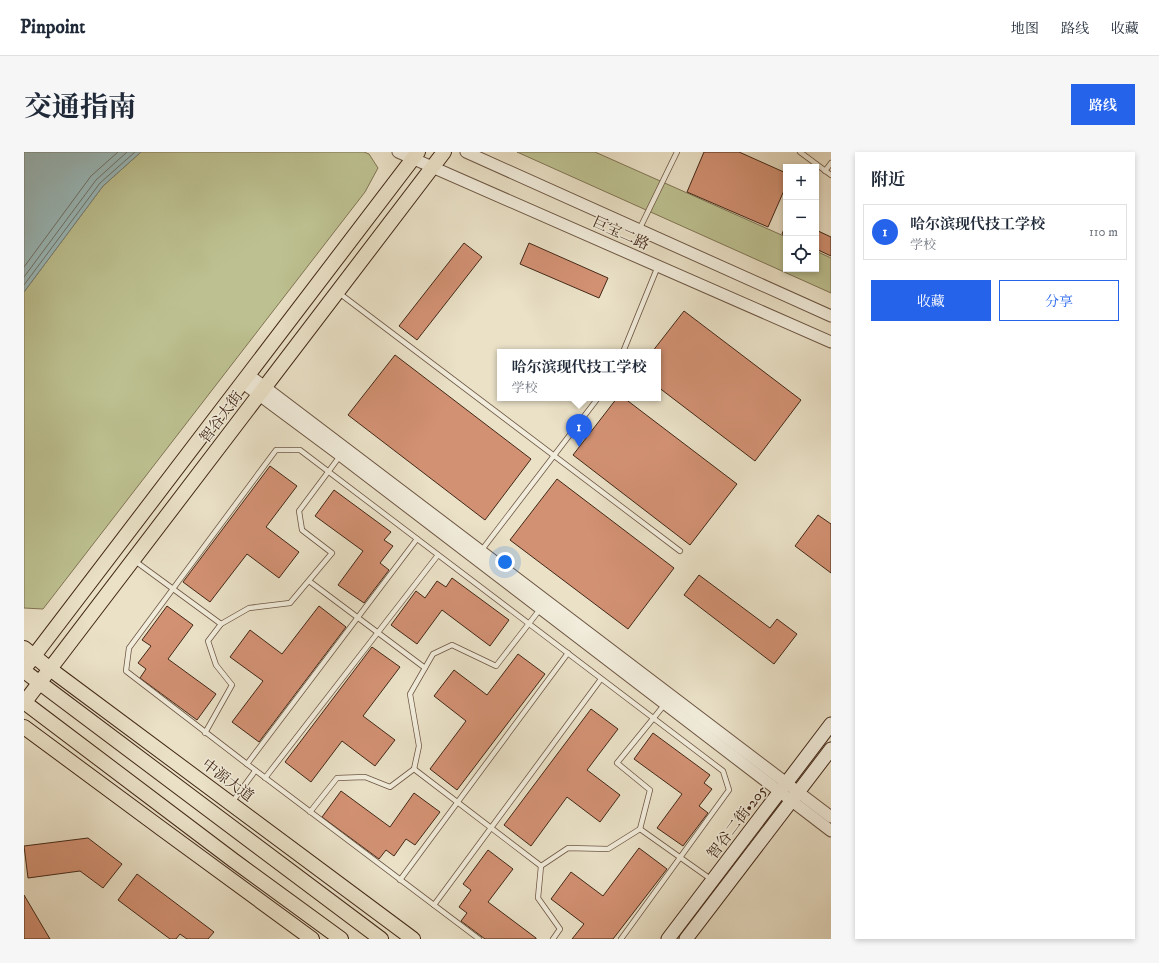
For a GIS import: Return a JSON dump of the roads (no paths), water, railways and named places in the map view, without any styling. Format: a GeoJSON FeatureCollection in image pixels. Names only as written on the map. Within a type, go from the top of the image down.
{"type":"FeatureCollection","features":[{"type":"Feature","properties":{"kind":"main road","name":"智谷大街"},"geometry":{"type":"LineString","coordinates":[[24,702],[444,152]]}},
{"type":"Feature","properties":{"kind":"main road","name":"智谷大街"},"geometry":{"type":"LineString","coordinates":[[24,670],[29,652],[246,379],[415,155]]}},
{"type":"Feature","properties":{"kind":"main road","name":"中源大道"},"geometry":{"type":"LineString","coordinates":[[29,652],[413,939]]}},
{"type":"Feature","properties":{"kind":"main road"},"geometry":{"type":"LineString","coordinates":[[24,670],[381,939]]}},
{"type":"Feature","properties":{"kind":"main road"},"geometry":{"type":"LineString","coordinates":[[24,702],[233,860],[341,939]]}},
{"type":"Feature","properties":{"kind":"main road","name":"智谷二街•205"},"geometry":{"type":"LineString","coordinates":[[668,939],[831,724]]}},
{"type":"Feature","properties":{"kind":"main road"},"geometry":{"type":"LineString","coordinates":[[24,727],[312,939]]}},
{"type":"Feature","properties":{"kind":"main road","name":"智谷二街•205"},"geometry":{"type":"LineString","coordinates":[[686,939],[831,749]]}},
{"type":"Feature","properties":{"kind":"street","name":"巨宝二路"},"geometry":{"type":"LineString","coordinates":[[398,152],[415,155],[432,167],[831,342]]}},
{"type":"Feature","properties":{"kind":"street","name":"巨宝二路"},"geometry":{"type":"LineString","coordinates":[[466,152],[831,316]]}},
{"type":"Feature","properties":{"kind":"street"},"geometry":{"type":"LineString","coordinates":[[246,379],[795,797],[831,831]]}},
{"type":"Feature","properties":{"kind":"street"},"geometry":{"type":"LineString","coordinates":[[343,452],[481,550],[544,605]]}},
{"type":"Feature","properties":{"kind":"street"},"geometry":{"type":"LineString","coordinates":[[795,797],[831,818]]}},
{"type":"Feature","properties":{"kind":"lane"},"geometry":{"type":"LineString","coordinates":[[639,230],[677,152]]}},
{"type":"Feature","properties":{"kind":"lane"},"geometry":{"type":"LineString","coordinates":[[800,152],[831,175]]}},
{"type":"Feature","properties":{"kind":"lane"},"geometry":{"type":"LineString","coordinates":[[826,171],[831,163]]}},
{"type":"Feature","properties":{"kind":"lane"},"geometry":{"type":"LineString","coordinates":[[625,349],[658,266]]}},
{"type":"Feature","properties":{"kind":"lane"},"geometry":{"type":"LineString","coordinates":[[338,292],[680,551]]}},
{"type":"Feature","properties":{"kind":"lane"},"geometry":{"type":"LineString","coordinates":[[481,550],[596,401]]}},
{"type":"Feature","properties":{"kind":"lane"},"geometry":{"type":"LineString","coordinates":[[479,939],[255,771],[126,671],[129,648],[276,450],[300,450],[723,772],[729,790],[621,939]]}},
{"type":"Feature","properties":{"kind":"lane"},"geometry":{"type":"LineString","coordinates":[[205,733],[232,685],[216,666],[208,641],[221,624],[249,608],[290,603],[332,553],[302,530],[298,511],[343,452]]}},
{"type":"Feature","properties":{"kind":"lane"},"geometry":{"type":"LineString","coordinates":[[247,764],[417,539]]}},
{"type":"Feature","properties":{"kind":"lane"},"geometry":{"type":"LineString","coordinates":[[265,778],[438,555]]}},
{"type":"Feature","properties":{"kind":"lane"},"geometry":{"type":"LineString","coordinates":[[133,560],[221,624]]}},
{"type":"Feature","properties":{"kind":"lane"},"geometry":{"type":"LineString","coordinates":[[308,581],[425,668]]}},
{"type":"Feature","properties":{"kind":"lane"},"geometry":{"type":"LineString","coordinates":[[310,812],[337,778],[365,777],[390,787],[414,769],[419,746],[410,694],[433,654],[452,645],[496,666],[544,605]]}},
{"type":"Feature","properties":{"kind":"lane"},"geometry":{"type":"LineString","coordinates":[[400,880],[568,653]]}},
{"type":"Feature","properties":{"kind":"lane"},"geometry":{"type":"LineString","coordinates":[[434,905],[601,679]]}},
{"type":"Feature","properties":{"kind":"lane"},"geometry":{"type":"LineString","coordinates":[[541,866],[568,848],[608,849],[640,829],[650,790],[617,763],[652,718],[669,700]]}},
{"type":"Feature","properties":{"kind":"lane"},"geometry":{"type":"LineString","coordinates":[[414,769],[541,866]]}},
{"type":"Feature","properties":{"kind":"lane"},"geometry":{"type":"LineString","coordinates":[[233,801],[255,771]]}},
{"type":"Feature","properties":{"kind":"lane"},"geometry":{"type":"LineString","coordinates":[[640,829],[712,880]]}},
{"type":"Feature","properties":{"kind":"lane"},"geometry":{"type":"LineString","coordinates":[[541,866],[538,898],[560,928],[553,939]]}},
{"type":"Feature","properties":{"kind":"water"},"geometry":{"type":"Polygon","coordinates":[[[24,152],[141,152],[103,186],[24,292],[24,152]]]}},
{"type":"Feature","properties":{"kind":"place","name":"哈尔滨现代技工学校"},"geometry":{"type":"Point","coordinates":[579,447]}}]}
